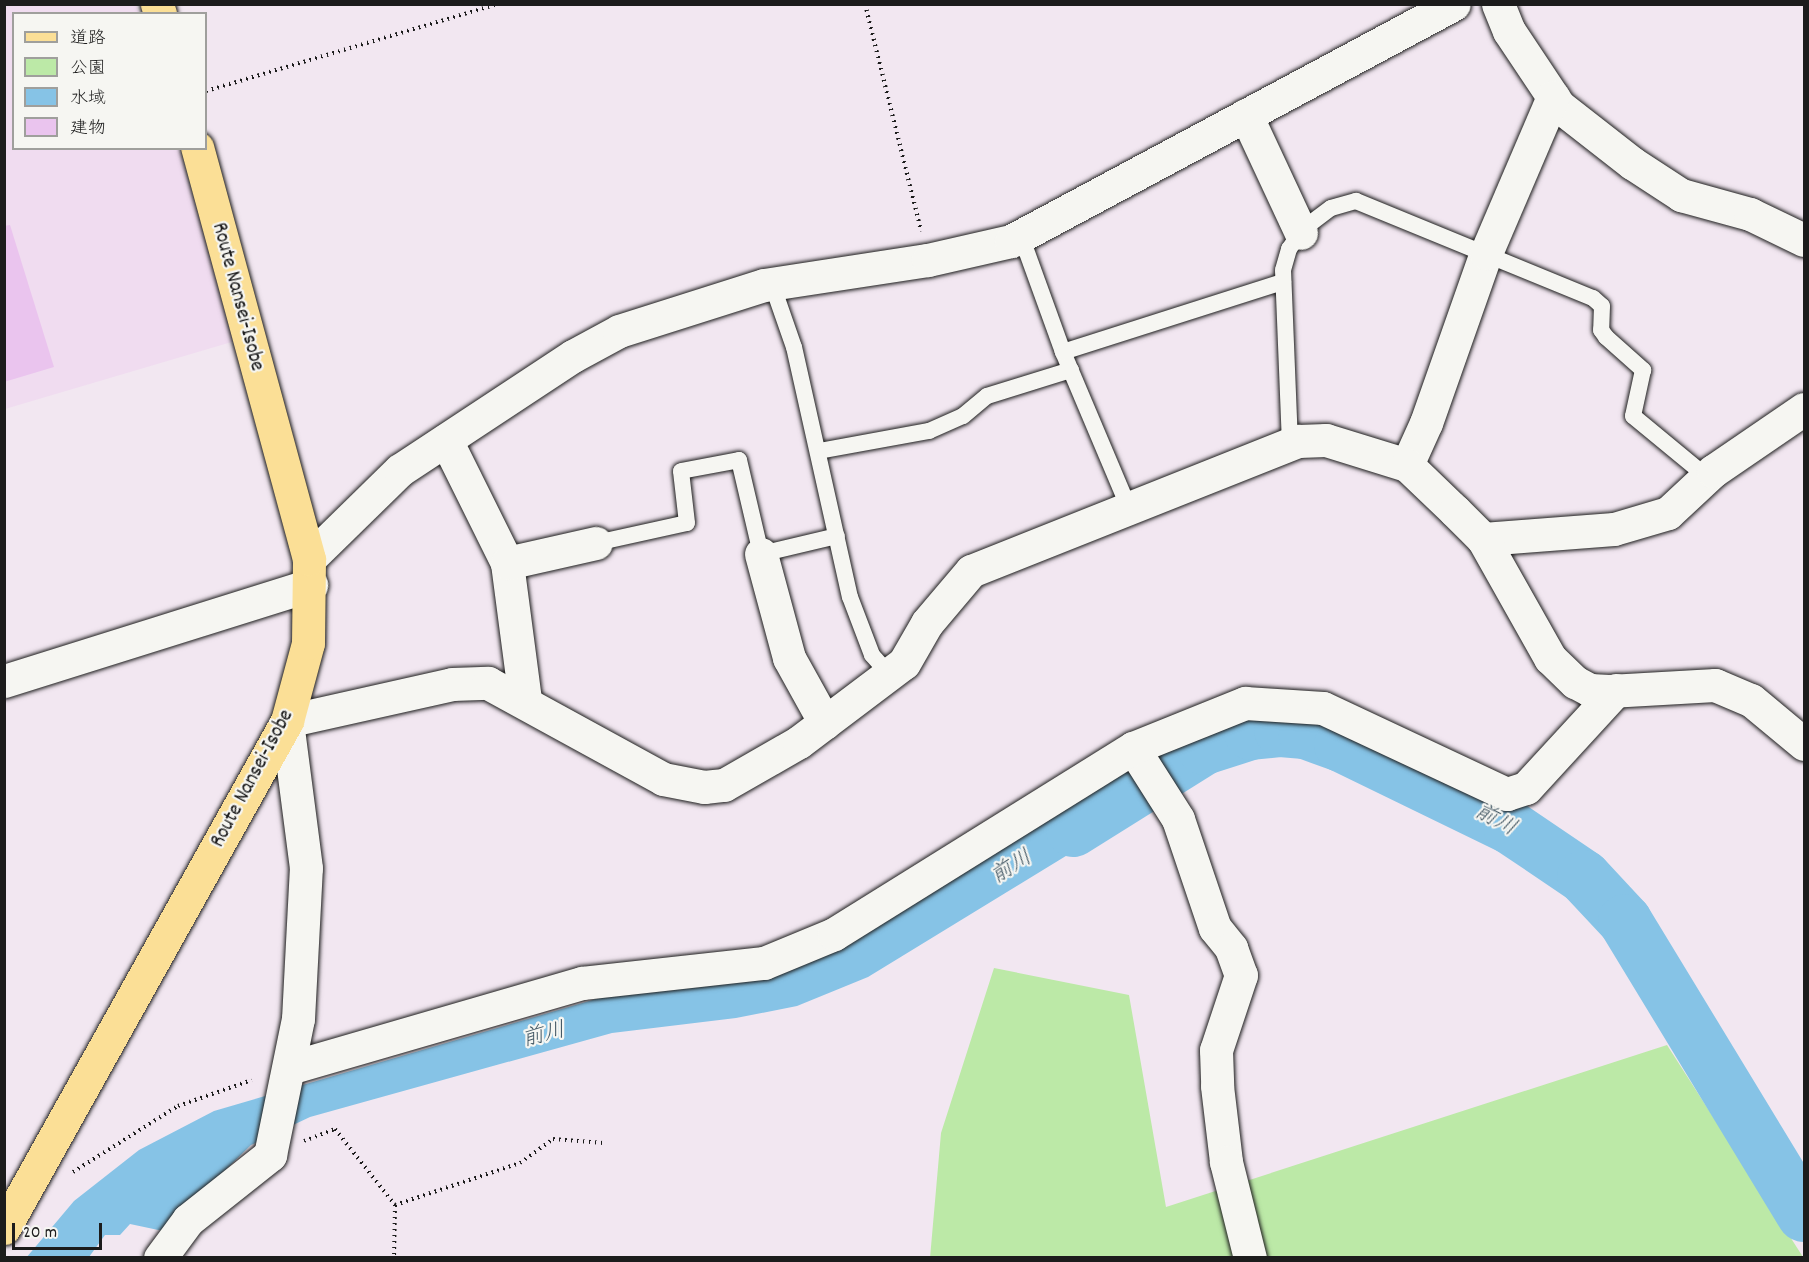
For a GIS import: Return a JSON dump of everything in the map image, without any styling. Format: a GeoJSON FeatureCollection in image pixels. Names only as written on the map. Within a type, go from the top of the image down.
{"type":"FeatureCollection","features":[{"type":"Feature","properties":{"kind":"main road","name":"Route Nansei-Isobe"},"geometry":{"type":"LineString","coordinates":[[4,1228],[287,721],[308,643],[310,572],[198,150]]}},
{"type":"Feature","properties":{"kind":"street"},"geometry":{"type":"LineString","coordinates":[[4,681],[310,572],[400,470],[619,331],[772,284],[928,260],[1021,236],[1454,4]]}},
{"type":"Feature","properties":{"kind":"street"},"geometry":{"type":"LineString","coordinates":[[1498,4],[1509,31],[1553,98],[1632,163],[1681,195],[1750,214],[1804,240]]}},
{"type":"Feature","properties":{"kind":"street"},"geometry":{"type":"LineString","coordinates":[[1407,465],[1426,423],[1486,253],[1553,98]]}},
{"type":"Feature","properties":{"kind":"street"},"geometry":{"type":"LineString","coordinates":[[1245,115],[1301,233]]}},
{"type":"Feature","properties":{"kind":"street"},"geometry":{"type":"LineString","coordinates":[[1483,539],[1614,529],[1668,513],[1707,477],[1804,409]]}},
{"type":"Feature","properties":{"kind":"street"},"geometry":{"type":"LineString","coordinates":[[446,440],[507,563],[525,700]]}},
{"type":"Feature","properties":{"kind":"street"},"geometry":{"type":"LineString","coordinates":[[160,1257],[188,1220],[270,1155],[298,1019],[306,868],[287,721],[452,684],[488,683],[525,700],[663,779],[704,787],[749,774],[825,723],[904,663],[927,623],[971,571],[1290,444],[1326,440],[1407,465],[1483,539],[1550,658],[1590,690],[1715,685],[1751,700],[1804,744]]}},
{"type":"Feature","properties":{"kind":"street"},"geometry":{"type":"LineString","coordinates":[[507,563],[596,543]]}},
{"type":"Feature","properties":{"kind":"street"},"geometry":{"type":"LineString","coordinates":[[761,554],[789,658],[825,723]]}},
{"type":"Feature","properties":{"kind":"street"},"geometry":{"type":"LineString","coordinates":[[289,1068],[582,983],[764,963],[834,934],[1133,748],[1245,703],[1323,708],[1507,794],[1526,788],[1616,690]]}},
{"type":"Feature","properties":{"kind":"street"},"geometry":{"type":"LineString","coordinates":[[1133,748],[1178,819],[1215,928],[1231,948],[1240,975],[1216,1050],[1217,1086],[1226,1162],[1250,1257]]}},
{"type":"Feature","properties":{"kind":"lane"},"geometry":{"type":"LineString","coordinates":[[1290,444],[1283,282],[1289,249],[1301,233],[1332,208],[1356,201],[1486,253],[1602,306],[1601,330],[1643,370],[1633,416],[1707,477]]}},
{"type":"Feature","properties":{"kind":"lane"},"geometry":{"type":"LineString","coordinates":[[1021,236],[1063,352],[1129,508]]}},
{"type":"Feature","properties":{"kind":"lane"},"geometry":{"type":"LineString","coordinates":[[1063,352],[1283,282]]}},
{"type":"Feature","properties":{"kind":"lane"},"geometry":{"type":"LineString","coordinates":[[772,284],[794,347],[837,536],[862,631],[872,655],[889,674]]}},
{"type":"Feature","properties":{"kind":"lane"},"geometry":{"type":"LineString","coordinates":[[819,451],[929,431],[963,416],[987,396],[1071,370]]}},
{"type":"Feature","properties":{"kind":"lane"},"geometry":{"type":"LineString","coordinates":[[596,543],[687,523],[681,471],[739,460],[761,554],[837,536]]}},
{"type":"Feature","properties":{"kind":"path"},"geometry":{"type":"LineString","coordinates":[[207,91],[497,4]]}},
{"type":"Feature","properties":{"kind":"path"},"geometry":{"type":"LineString","coordinates":[[865,4],[928,260]]}},
{"type":"Feature","properties":{"kind":"path"},"geometry":{"type":"LineString","coordinates":[[68,1175],[178,1106],[289,1068]]}},
{"type":"Feature","properties":{"kind":"path"},"geometry":{"type":"LineString","coordinates":[[270,1155],[335,1129],[395,1205],[394,1257]]}},
{"type":"Feature","properties":{"kind":"path"},"geometry":{"type":"LineString","coordinates":[[395,1205],[520,1163],[553,1139],[603,1143]]}},
{"type":"Feature","properties":{"kind":"shaded area"},"geometry":{"type":"Polygon","coordinates":[[[5,5],[136,5],[139,12],[12,12],[12,150],[179,150],[235,341],[5,409],[5,5]]]}},
{"type":"Feature","properties":{"kind":"green space"},"geometry":{"type":"Polygon","coordinates":[[[994,968],[1129,995],[1166,1207],[1667,1045],[1803,1257],[930,1258],[941,1133],[994,968]]]}},
{"type":"Feature","properties":{"kind":"water"},"geometry":{"type":"Polygon","coordinates":[[[1122,771],[1146,807],[868,977],[797,1006],[736,1018],[612,1033],[310,1117],[251,1145],[163,1231],[130,1224],[120,1235],[105,1235],[89,1257],[26,1258],[74,1201],[139,1150],[214,1111],[630,989],[813,958],[861,937],[1122,771]]]}},
{"type":"Feature","properties":{"kind":"building"},"geometry":{"type":"Polygon","coordinates":[[[10,225],[54,367],[4,382],[4,226],[10,225]]]}},
{"type":"Feature","properties":{"kind":"waterway","name":"前川"},"geometry":{"type":"LineString","coordinates":[[1073,830],[1204,748],[1251,733],[1281,730],[1305,732],[1341,745],[1510,827],[1584,877],[1625,921],[1804,1215]]}}]}
